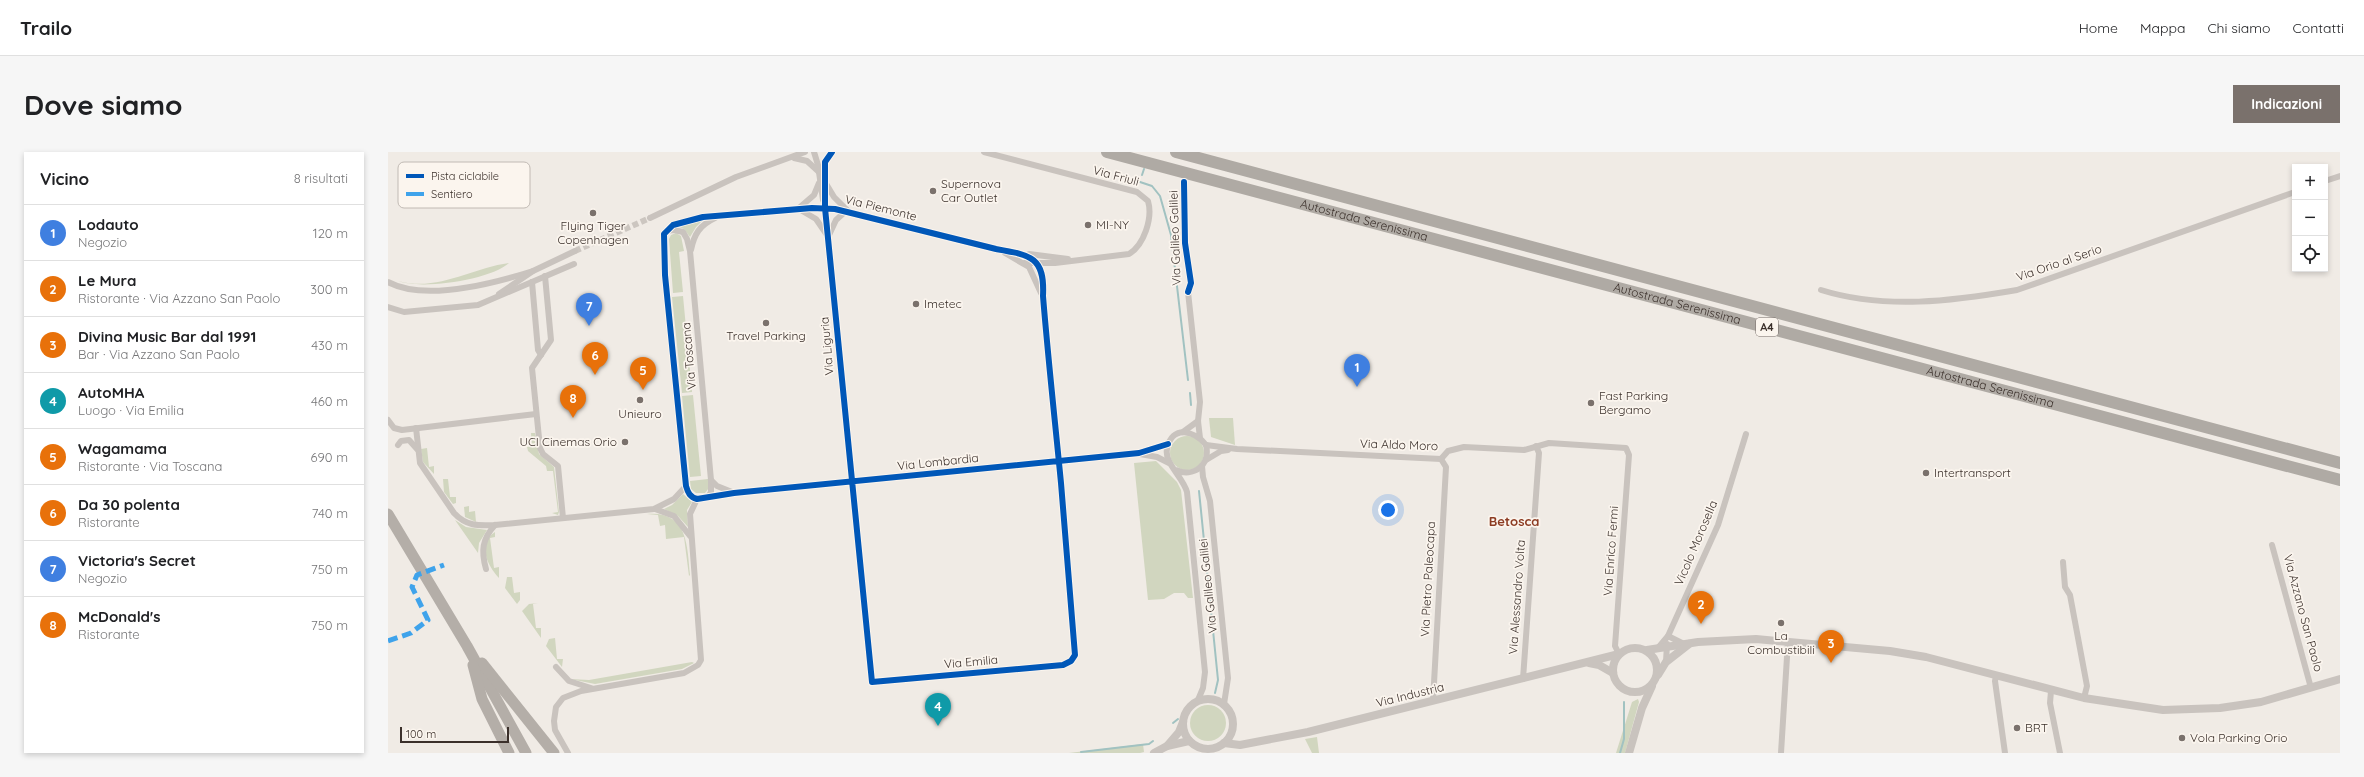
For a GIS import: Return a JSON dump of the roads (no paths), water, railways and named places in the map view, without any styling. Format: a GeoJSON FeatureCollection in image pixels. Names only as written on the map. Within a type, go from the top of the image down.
{"type":"FeatureCollection","features":[{"type":"Feature","properties":{"kind":"highway","name":"Autostrada Serenissima"},"geometry":{"type":"LineString","coordinates":[[1107,152],[2340,480]]}},
{"type":"Feature","properties":{"kind":"highway","name":"Autostrada Serenissima"},"geometry":{"type":"LineString","coordinates":[[1178,153],[2340,463]]}},
{"type":"Feature","properties":{"kind":"highway"},"geometry":{"type":"LineString","coordinates":[[388,514],[467,646],[526,753]]}},
{"type":"Feature","properties":{"kind":"highway"},"geometry":{"type":"LineString","coordinates":[[467,646],[482,698],[508,753]]}},
{"type":"Feature","properties":{"kind":"highway"},"geometry":{"type":"LineString","coordinates":[[467,646],[500,684],[533,729],[554,753]]}},
{"type":"Feature","properties":{"kind":"street"},"geometry":{"type":"LineString","coordinates":[[650,218],[736,177],[805,152]]}},
{"type":"Feature","properties":{"kind":"street","name":"Via Liguria"},"geometry":{"type":"LineString","coordinates":[[814,152],[822,181],[851,482]]}},
{"type":"Feature","properties":{"kind":"street","name":"Via Liguria"},"geometry":{"type":"LineString","coordinates":[[828,238],[816,219],[798,209],[814,195],[822,181],[825,162],[832,152]]}},
{"type":"Feature","properties":{"kind":"street","name":"Via Friuli"},"geometry":{"type":"LineString","coordinates":[[984,152],[1137,192],[1146,197],[1150,212],[1141,242],[1134,251],[1123,255],[1038,264],[1024,263]]}},
{"type":"Feature","properties":{"kind":"street"},"geometry":{"type":"LineString","coordinates":[[789,158],[807,161],[819,172]]}},
{"type":"Feature","properties":{"kind":"street"},"geometry":{"type":"LineString","coordinates":[[2328,180],[2340,176]]}},
{"type":"Feature","properties":{"kind":"street","name":"Via Liguria"},"geometry":{"type":"LineString","coordinates":[[822,181],[834,197],[847,210],[836,220],[828,238]]}},
{"type":"Feature","properties":{"kind":"street","name":"Via Orio al Serio"},"geometry":{"type":"LineString","coordinates":[[1822,290],[1855,298],[1902,302],[1975,297],[2017,290],[2292,193]]}},
{"type":"Feature","properties":{"kind":"street","name":"Via Piemonte"},"geometry":{"type":"LineString","coordinates":[[666,231],[673,225],[687,220],[798,209],[825,208],[847,210],[996,249],[1030,256],[1038,264],[1042,274],[1042,296],[1058,461]]}},
{"type":"Feature","properties":{"kind":"street","name":"Via Piemonte"},"geometry":{"type":"LineString","coordinates":[[690,251],[697,231],[707,222],[718,216]]}},
{"type":"Feature","properties":{"kind":"street","name":"Via Toscana"},"geometry":{"type":"LineString","coordinates":[[666,231],[674,230],[683,232],[690,251],[712,480],[711,492],[708,497]]}},
{"type":"Feature","properties":{"kind":"street"},"geometry":{"type":"LineString","coordinates":[[568,753],[555,730],[554,714],[559,702],[570,694],[684,673],[698,666],[701,660],[702,648],[691,538],[690,510],[698,499],[690,495],[686,486],[664,255],[663,238],[666,231]]}},
{"type":"Feature","properties":{"kind":"street","name":"Via Piemonte"},"geometry":{"type":"LineString","coordinates":[[996,249],[1024,263],[1034,275],[1042,296]]}},
{"type":"Feature","properties":{"kind":"street"},"geometry":{"type":"LineString","coordinates":[[495,298],[533,271],[575,251]]}},
{"type":"Feature","properties":{"kind":"street","name":"Via Friuli"},"geometry":{"type":"LineString","coordinates":[[1021,253],[1071,260]]}},
{"type":"Feature","properties":{"kind":"street"},"geometry":{"type":"LineString","coordinates":[[388,307],[404,312],[478,305],[574,264]]}},
{"type":"Feature","properties":{"kind":"street"},"geometry":{"type":"LineString","coordinates":[[388,282],[406,289],[428,290],[476,286],[533,271]]}},
{"type":"Feature","properties":{"kind":"street"},"geometry":{"type":"LineString","coordinates":[[545,276],[551,340],[532,368],[541,451],[558,466],[563,518]]}},
{"type":"Feature","properties":{"kind":"street"},"geometry":{"type":"LineString","coordinates":[[532,282],[538,350],[541,355]]}},
{"type":"Feature","properties":{"kind":"street","name":"Via Galileo Galilei"},"geometry":{"type":"LineString","coordinates":[[1188,292],[1200,402],[1198,421],[1200,438]]}},
{"type":"Feature","properties":{"kind":"street"},"geometry":{"type":"LineString","coordinates":[[388,420],[397,430],[536,414]]}},
{"type":"Feature","properties":{"kind":"street"},"geometry":{"type":"LineString","coordinates":[[1167,746],[1179,732],[1187,709],[1198,700],[1203,688],[1205,672],[1187,492],[1176,470],[1169,463],[1166,450],[1168,444],[1176,435],[1182,433],[1198,421]]}},
{"type":"Feature","properties":{"kind":"street"},"geometry":{"type":"LineString","coordinates":[[416,428],[418,452],[422,467],[460,519],[476,525],[495,525],[654,509],[674,499],[686,486]]}},
{"type":"Feature","properties":{"kind":"street"},"geometry":{"type":"LineString","coordinates":[[1176,470],[1181,472],[1193,472],[1202,466],[1206,460],[1206,445],[1200,438],[1193,433],[1182,433]]}},
{"type":"Feature","properties":{"kind":"street","name":"Vicolo Morosella"},"geometry":{"type":"LineString","coordinates":[[1666,662],[1662,648],[1718,525],[1746,434]]}},
{"type":"Feature","properties":{"kind":"street"},"geometry":{"type":"LineString","coordinates":[[398,445],[401,441],[409,440],[418,452]]}},
{"type":"Feature","properties":{"kind":"street","name":"Via Aldo Moro"},"geometry":{"type":"LineString","coordinates":[[1206,445],[1238,449],[1441,459],[1448,451],[1464,447],[1524,450],[1549,442],[1626,448]]}},
{"type":"Feature","properties":{"kind":"street","name":"Via Lombardia"},"geometry":{"type":"LineString","coordinates":[[698,499],[734,493],[1139,453],[1168,444]]}},
{"type":"Feature","properties":{"kind":"street","name":"Via Alessandro Volta"},"geometry":{"type":"LineString","coordinates":[[1523,679],[1539,453],[1536,446]]}},
{"type":"Feature","properties":{"kind":"street","name":"Via Enrico Fermi"},"geometry":{"type":"LineString","coordinates":[[1619,654],[1615,646],[1628,455],[1626,448]]}},
{"type":"Feature","properties":{"kind":"street","name":"Via Aldo Moro"},"geometry":{"type":"LineString","coordinates":[[1206,460],[1221,451],[1238,449]]}},
{"type":"Feature","properties":{"kind":"street","name":"Via Lombardia"},"geometry":{"type":"LineString","coordinates":[[1139,453],[1157,457],[1169,463]]}},
{"type":"Feature","properties":{"kind":"street","name":"Via Pietro Paleocapa"},"geometry":{"type":"LineString","coordinates":[[1433,701],[1446,467],[1441,459]]}},
{"type":"Feature","properties":{"kind":"street","name":"Via Emilia"},"geometry":{"type":"LineString","coordinates":[[851,482],[872,682],[1063,665],[1071,661],[1075,655],[1075,648],[1058,461]]}},
{"type":"Feature","properties":{"kind":"street","name":"Via Galileo Galilei"},"geometry":{"type":"LineString","coordinates":[[1202,466],[1203,477],[1210,501],[1228,678],[1224,704]]}},
{"type":"Feature","properties":{"kind":"street","name":"Via Lombardia"},"geometry":{"type":"LineString","coordinates":[[712,480],[717,486],[734,493]]}},
{"type":"Feature","properties":{"kind":"street"},"geometry":{"type":"LineString","coordinates":[[654,509],[674,516],[691,538]]}},
{"type":"Feature","properties":{"kind":"street"},"geometry":{"type":"LineString","coordinates":[[486,569],[482,557],[483,543],[495,525]]}},
{"type":"Feature","properties":{"kind":"street","name":"Via Azzano San Paolo"},"geometry":{"type":"LineString","coordinates":[[2272,545],[2311,688]]}},
{"type":"Feature","properties":{"kind":"street"},"geometry":{"type":"LineString","coordinates":[[2063,562],[2065,587],[2070,594],[2087,686],[2084,698]]}},
{"type":"Feature","properties":{"kind":"street"},"geometry":{"type":"LineString","coordinates":[[1629,753],[1642,708],[1652,685],[1666,662],[1687,644],[1668,636]]}},
{"type":"Feature","properties":{"kind":"street","name":"Via Azzano San Paolo"},"geometry":{"type":"LineString","coordinates":[[1647,650],[1687,644],[1756,639],[1890,651],[1926,657],[2051,691],[2084,698],[2163,710],[2220,708],[2261,702],[2340,679]]}},
{"type":"Feature","properties":{"kind":"street"},"geometry":{"type":"LineString","coordinates":[[1781,753],[1788,641]]}},
{"type":"Feature","properties":{"kind":"street"},"geometry":{"type":"LineString","coordinates":[[1642,708],[1637,696],[1620,686],[1613,673],[1614,663],[1619,654],[1632,648],[1647,650],[1656,662],[1657,676]]}},
{"type":"Feature","properties":{"kind":"street","name":"Via Industria"},"geometry":{"type":"LineString","coordinates":[[1224,743],[1240,745],[1308,732],[1619,654]]}},
{"type":"Feature","properties":{"kind":"street","name":"Via Industria"},"geometry":{"type":"LineString","coordinates":[[1585,663],[1599,664],[1613,673]]}},
{"type":"Feature","properties":{"kind":"street"},"geometry":{"type":"LineString","coordinates":[[556,667],[569,681],[596,689]]}},
{"type":"Feature","properties":{"kind":"street"},"geometry":{"type":"LineString","coordinates":[[1996,676],[1995,681],[2005,753]]}},
{"type":"Feature","properties":{"kind":"street"},"geometry":{"type":"LineString","coordinates":[[1629,691],[1639,692],[1652,685]]}},
{"type":"Feature","properties":{"kind":"street"},"geometry":{"type":"LineString","coordinates":[[2051,691],[2050,703],[2060,753]]}},
{"type":"Feature","properties":{"kind":"street"},"geometry":{"type":"LineString","coordinates":[[1198,700],[1212,698],[1224,704],[1232,714],[1234,736],[1240,745]]}},
{"type":"Feature","properties":{"kind":"street"},"geometry":{"type":"LineString","coordinates":[[1183,722],[1185,735],[1189,741],[1194,745],[1208,749],[1216,748],[1224,743],[1230,736],[1233,726]]}},
{"type":"Feature","properties":{"kind":"street"},"geometry":{"type":"LineString","coordinates":[[1154,753],[1167,746],[1189,741]]}},
{"type":"Feature","properties":{"kind":"waterway"},"geometry":{"type":"LineString","coordinates":[[1142,175],[1144,169]]}},
{"type":"Feature","properties":{"kind":"waterway"},"geometry":{"type":"LineString","coordinates":[[1140,182],[1152,186],[1160,196],[1171,235],[1188,380]]}},
{"type":"Feature","properties":{"kind":"waterway"},"geometry":{"type":"LineString","coordinates":[[1190,393],[1191,405]]}},
{"type":"Feature","properties":{"kind":"waterway"},"geometry":{"type":"LineString","coordinates":[[1199,491],[1218,680],[1215,693]]}},
{"type":"Feature","properties":{"kind":"waterway"},"geometry":{"type":"LineString","coordinates":[[1620,753],[1624,739],[1624,702]]}},
{"type":"Feature","properties":{"kind":"waterway"},"geometry":{"type":"LineString","coordinates":[[1173,723],[1178,719]]}},
{"type":"Feature","properties":{"kind":"waterway"},"geometry":{"type":"LineString","coordinates":[[1081,752],[1149,744],[1153,741]]}},
{"type":"Feature","properties":{"kind":"tunnel"},"geometry":{"type":"LineString","coordinates":[[575,251],[650,218]]}},
{"type":"Feature","properties":{"kind":"place","name":"Supernova Car Outlet"},"geometry":{"type":"Point","coordinates":[933,191]}},
{"type":"Feature","properties":{"kind":"place","name":"Flying Tiger Copenhagen"},"geometry":{"type":"Point","coordinates":[593,213]}},
{"type":"Feature","properties":{"kind":"place","name":"MI-NY"},"geometry":{"type":"Point","coordinates":[1088,225]}},
{"type":"Feature","properties":{"kind":"place","name":"Imetec"},"geometry":{"type":"Point","coordinates":[916,304]}},
{"type":"Feature","properties":{"kind":"place","name":"Travel Parking"},"geometry":{"type":"Point","coordinates":[766,323]}},
{"type":"Feature","properties":{"kind":"place","name":"Victoria's Secret"},"geometry":{"type":"Point","coordinates":[589,326]}},
{"type":"Feature","properties":{"kind":"place","name":"Da 30 polenta"},"geometry":{"type":"Point","coordinates":[595,375]}},
{"type":"Feature","properties":{"kind":"place","name":"Lodauto"},"geometry":{"type":"Point","coordinates":[1357,387]}},
{"type":"Feature","properties":{"kind":"place","name":"Wagamama"},"geometry":{"type":"Point","coordinates":[643,390]}},
{"type":"Feature","properties":{"kind":"place","name":"Unieuro"},"geometry":{"type":"Point","coordinates":[640,400]}},
{"type":"Feature","properties":{"kind":"place","name":"Fast Parking Bergamo"},"geometry":{"type":"Point","coordinates":[1591,403]}},
{"type":"Feature","properties":{"kind":"place","name":"McDonald's"},"geometry":{"type":"Point","coordinates":[573,418]}},
{"type":"Feature","properties":{"kind":"place","name":"UCI Cinemas Orio"},"geometry":{"type":"Point","coordinates":[625,442]}},
{"type":"Feature","properties":{"kind":"place","name":"Intertransport"},"geometry":{"type":"Point","coordinates":[1926,473]}},
{"type":"Feature","properties":{"kind":"place","name":"La Combustibili"},"geometry":{"type":"Point","coordinates":[1781,623]}},
{"type":"Feature","properties":{"kind":"place","name":"Le Mura"},"geometry":{"type":"Point","coordinates":[1701,624]}},
{"type":"Feature","properties":{"kind":"place","name":"Divina Music Bar dal 1991"},"geometry":{"type":"Point","coordinates":[1831,663]}},
{"type":"Feature","properties":{"kind":"place","name":"AutoMHA"},"geometry":{"type":"Point","coordinates":[938,726]}},
{"type":"Feature","properties":{"kind":"place","name":"BRT"},"geometry":{"type":"Point","coordinates":[2017,728]}},
{"type":"Feature","properties":{"kind":"place","name":"Vola Parking Orio"},"geometry":{"type":"Point","coordinates":[2182,738]}},
{"type":"Feature","properties":{"kind":"district","name":"Betosca"},"geometry":{"type":"Point","coordinates":[1514,521]}}]}
